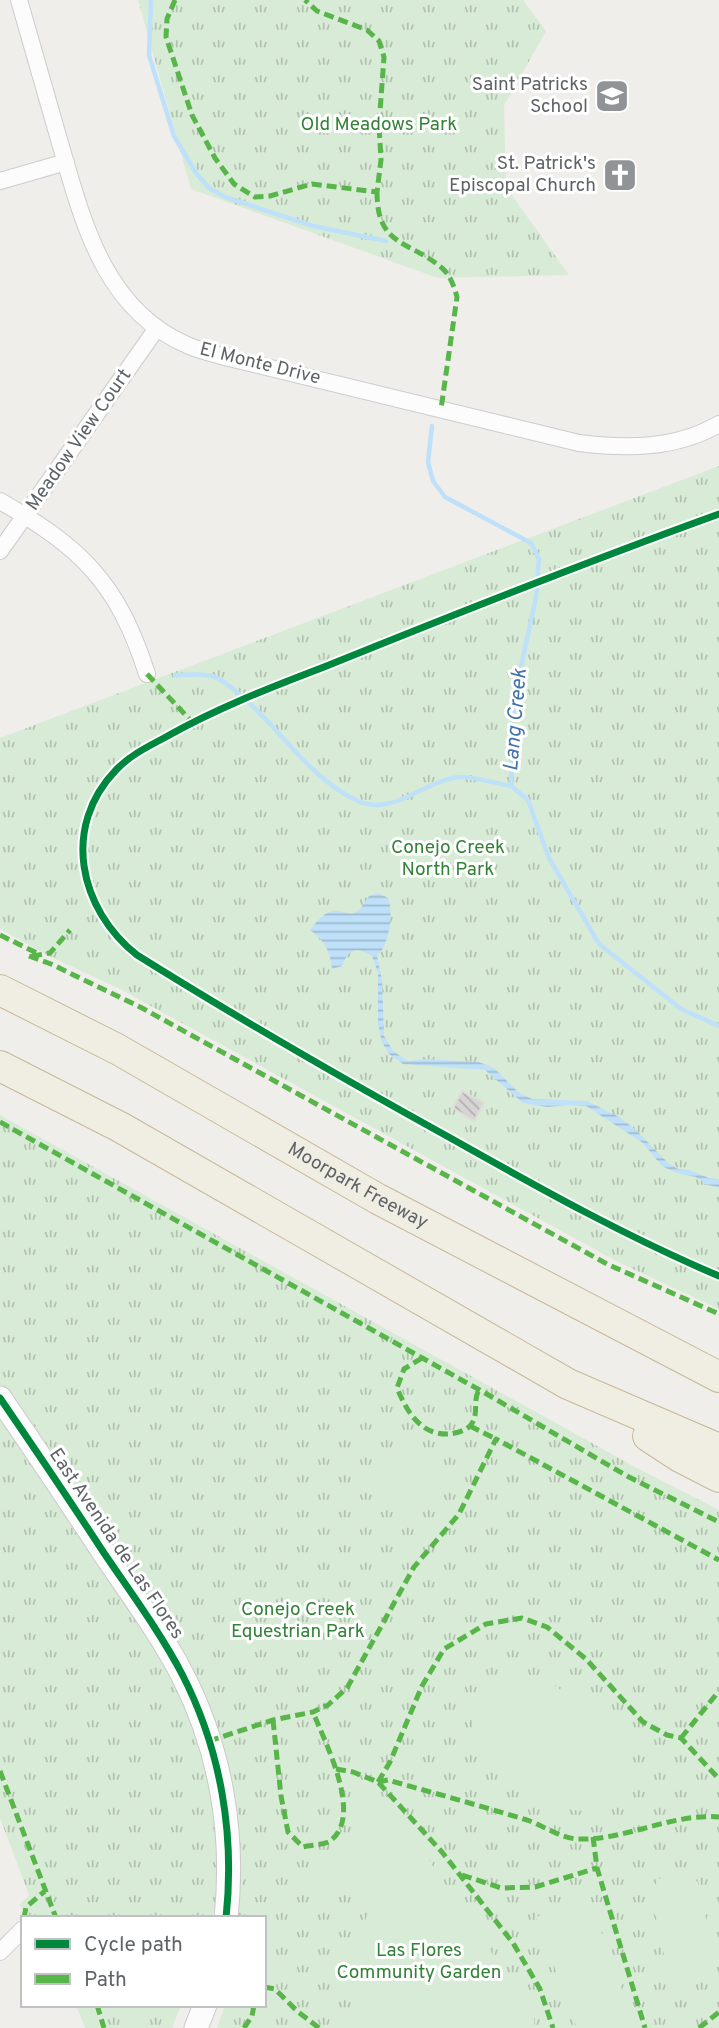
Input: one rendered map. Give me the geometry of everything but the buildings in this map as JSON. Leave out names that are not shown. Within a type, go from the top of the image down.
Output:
[{"type":"highway","name":"Moorpark Freeway","points":[[0,990],[117,1049],[378,1199],[719,1377]]},
{"type":"highway","points":[[0,1066],[120,1128],[568,1384],[680,1457],[719,1476]]},
{"type":"highway","points":[[606,1320],[719,1355]]},
{"type":"highway","points":[[568,1384],[719,1449]]},
{"type":"street","name":"El Monte Drive","points":[[19,0],[84,225],[102,265],[124,296],[157,328],[187,345],[229,358],[579,443],[615,448],[640,447],[672,442],[707,431],[719,424]]},
{"type":"street","points":[[0,181],[66,162]]},
{"type":"street","name":"Meadow View Court","points":[[0,551],[157,328]]},
{"type":"street","points":[[0,501],[65,542],[103,580],[125,617],[147,674]]},
{"type":"street","name":"East Avenida de Las Flores","points":[[0,1398],[163,1642],[197,1707],[219,1776],[226,1812],[230,1847],[226,1916]]},
{"type":"street","points":[[0,1952],[21,1932]]},
{"type":"street","points":[[196,2028],[204,2007]]},
{"type":"green space","name":"Old Meadows Park","points":[[138,0],[523,0],[546,31],[504,106],[506,187],[569,275],[438,278],[191,189]]},
{"type":"green space","name":"Conejo Creek North Park","points":[[719,466],[719,1309],[618,1262],[118,988],[53,958],[0,929],[0,738]]},
{"type":"green space","name":"Conejo Creek Equestrian Park","points":[[0,1115],[635,1467],[719,1510],[719,2028],[217,2028],[224,2007],[266,2007],[266,1916],[29,1916],[19,1905],[29,1895],[0,1818]]},
{"type":"green space","points":[[408,1444],[420,1446],[430,1453],[437,1463],[437,1487],[430,1497],[420,1504],[408,1506],[396,1504],[386,1497],[379,1487],[377,1475],[379,1463],[386,1453],[396,1446]]},
{"type":"green space","points":[[516,1673],[542,1677],[621,1732],[627,1750],[624,1782],[597,1804],[580,1811],[556,1807],[485,1756],[473,1734],[471,1709],[481,1691],[492,1681]]},
{"type":"green space","name":"Las Flores Community Garden","points":[[354,1791],[386,1797],[534,2015],[534,2028],[351,2028],[352,1953],[376,1893],[356,1884],[318,1886],[313,1876],[313,1862],[320,1856],[337,1850],[356,1829]]},
{"type":"green space","points":[[686,1874],[698,1882],[716,1964],[710,1978],[681,1985],[668,1973],[651,1895],[658,1879]]},
{"type":"green space","points":[[589,1898],[636,2028],[577,2028],[536,1917]]},
{"type":"green space","points":[[77,2007],[180,2007],[172,2028],[85,2028]]},
{"type":"water","points":[[378,893],[388,898],[390,904],[385,945],[377,956],[382,980],[384,1036],[393,1051],[408,1061],[427,1059],[479,1062],[494,1068],[518,1092],[532,1099],[587,1101],[619,1117],[635,1129],[668,1163],[678,1169],[719,1179],[719,1187],[707,1185],[696,1177],[680,1174],[661,1165],[643,1143],[586,1106],[547,1107],[523,1103],[485,1070],[403,1064],[389,1054],[382,1042],[378,1024],[378,973],[372,956],[353,951],[342,966],[332,969],[326,947],[310,930],[327,913],[354,913],[369,896]]},
{"type":"waterway","name":"Lang Creek","points":[[151,0],[149,55],[174,136],[196,173],[209,188],[225,197],[313,226],[386,241]]},
{"type":"waterway","name":"Lang Creek","points":[[432,426],[428,462],[433,481],[445,497],[531,543],[539,559],[536,597],[513,704],[511,786],[528,800],[549,858],[599,944],[681,1009],[719,1026]]},
{"type":"waterway","points":[[175,675],[208,675],[223,681],[254,707],[324,780],[358,801],[383,805],[441,781],[460,777],[511,786]]},
{"type":"marked path","points":[[175,0],[167,19],[166,37],[192,115],[215,158],[234,184],[255,197],[270,196],[312,184],[377,192],[381,160],[379,125],[384,57],[379,41],[367,30],[317,11],[305,0]]},
{"type":"marked path","points":[[377,192],[378,210],[389,233],[442,268],[456,293],[441,409]]},
{"type":"marked path","points":[[147,674],[193,723]]},
{"type":"marked path","points":[[32,956],[50,953],[70,930]]},
{"type":"marked path","points":[[0,935],[41,955]]},
{"type":"marked path","points":[[29,956],[142,1008],[607,1264],[719,1314]]},
{"type":"marked path","points":[[0,1122],[485,1393],[627,1476],[719,1522]]},
{"type":"marked path","points":[[422,1358],[404,1369],[397,1388],[405,1406],[423,1427],[440,1434],[450,1434],[470,1426],[475,1417],[479,1390]]},
{"type":"marked path","points":[[470,1426],[496,1439]]},
{"type":"marked path","points":[[209,1741],[273,1720],[313,1712],[328,1705],[347,1688],[414,1567],[459,1514],[496,1439],[719,1560]]},
{"type":"marked path","points":[[378,1782],[390,1762],[422,1686],[444,1649],[486,1624],[522,1618],[547,1627],[586,1659],[643,1722],[667,1735],[681,1738],[719,1779]]},
{"type":"marked path","points":[[681,1738],[719,1691]]},
{"type":"marked path","points":[[273,1720],[281,1796],[288,1832],[303,1847],[321,1844],[330,1841],[340,1830],[343,1797],[333,1760],[313,1712]]},
{"type":"marked path","points":[[336,1769],[353,1772],[378,1782],[442,1852],[513,1943],[540,1989],[553,2028]]},
{"type":"marked path","points":[[0,1771],[55,1916]]},
{"type":"marked path","points":[[378,1782],[388,1780],[458,1800],[527,1820],[577,1839],[613,1836],[683,1819],[719,1817]]},
{"type":"marked path","points":[[593,1837],[597,1868],[645,2028]]},
{"type":"marked path","points":[[462,1875],[501,1888],[535,1887],[597,1868]]},
{"type":"marked path","points":[[24,1916],[26,1907],[45,1891]]},
{"type":"marked path","points":[[266,1987],[275,1989],[319,2028]]},
{"type":"marked path","points":[[98,2007],[104,2028]]},
{"type":"marked path","points":[[244,2028],[252,2016],[254,2007]]},
{"type":"marked path","points":[[699,2028],[719,2012]]},
{"type":"cycle path","points":[[719,514],[283,683],[183,727],[139,752],[116,770],[99,792],[88,816],[83,841],[84,867],[90,891],[117,936],[137,955],[294,1050],[519,1176],[618,1229],[719,1276]]},
{"type":"cycle path","points":[[0,1398],[155,1628],[182,1674],[195,1703],[207,1732],[222,1793],[228,1855],[226,1916]]},
{"type":"place","name":"Saint Patricks School","points":[[612,96]]},
{"type":"place","name":"St. Patrick's Episcopal Church","points":[[620,175]]}]
